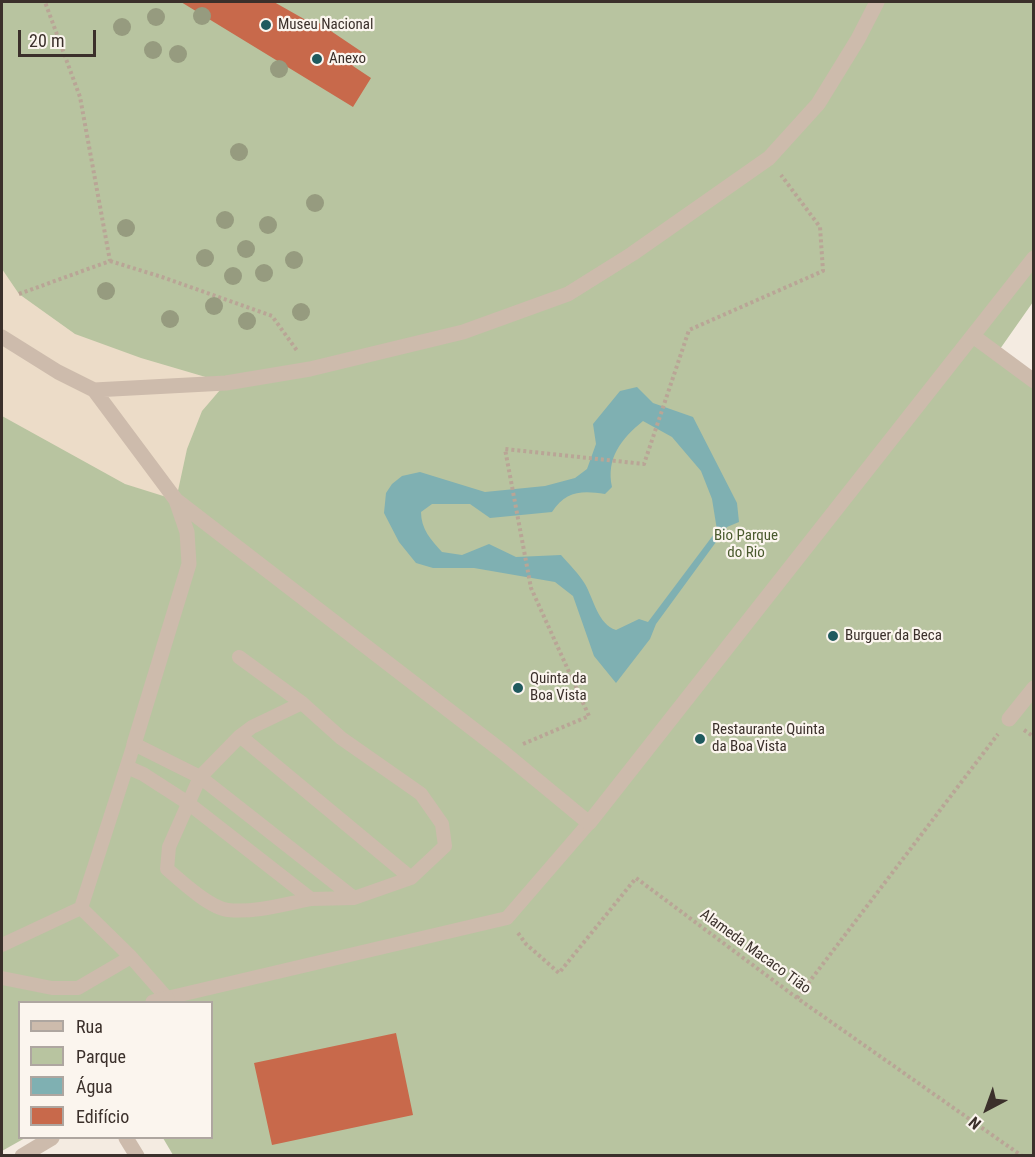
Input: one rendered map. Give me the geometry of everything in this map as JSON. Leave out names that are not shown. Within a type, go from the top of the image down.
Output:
[{"type":"street","points":[[94,390],[226,383],[310,369],[464,333],[567,294],[632,254],[769,158],[818,104],[858,39],[877,2]]},
{"type":"street","points":[[2,337],[58,372],[94,390],[176,500],[503,753],[589,823],[1034,258]]},
{"type":"street","points":[[973,336],[1034,381]]},
{"type":"street","points":[[134,744],[189,564],[187,532],[176,500]]},
{"type":"street","points":[[1010,719],[1034,688]]},
{"type":"street","points":[[22,1155],[49,1139]]},
{"type":"street","points":[[127,1139],[137,1155]]},
{"type":"lane","points":[[239,657],[302,704],[341,738],[421,794],[442,824],[446,846],[411,878],[354,898],[311,899],[248,910],[226,910],[196,894],[167,870],[170,848],[200,777],[240,736],[252,727],[302,704]]},
{"type":"lane","points":[[240,736],[411,878]]},
{"type":"lane","points":[[2,945],[81,908],[134,744],[200,777],[354,898]]},
{"type":"lane","points":[[127,767],[143,774],[188,802],[311,899]]},
{"type":"lane","points":[[81,908],[131,957],[160,1000],[507,918],[589,823]]},
{"type":"lane","points":[[2,978],[52,988],[78,988],[131,957]]},
{"type":"path","points":[[45,2],[80,97],[110,261]]},
{"type":"path","points":[[503,753],[589,716],[531,588],[506,449],[644,464],[688,330],[823,272],[820,227],[769,158]]},
{"type":"path","points":[[19,294],[110,261],[272,316],[310,369]]},
{"type":"path","points":[[797,998],[1010,719]]},
{"type":"path","name":"Alameda Macaco Tião","points":[[507,918],[526,944],[559,973],[636,878],[797,998],[1023,1155]]},
{"type":"green space","name":"Quinta da Boa Vista","points":[[2,2],[1033,2],[1033,302],[1000,349],[1034,373],[1033,1155],[173,1155],[164,1139],[213,1139],[213,1001],[18,1001],[18,1139],[23,1139],[2,1151]]},
{"type":"shaded area","points":[[2,269],[19,294],[75,334],[141,358],[226,383],[202,411],[187,449],[176,500],[125,484],[2,416]]},
{"type":"water","points":[[637,387],[653,403],[693,417],[737,503],[739,522],[727,527],[656,624],[650,639],[616,683],[594,656],[573,596],[555,582],[474,568],[433,568],[416,563],[399,542],[384,513],[386,493],[392,484],[402,476],[420,472],[485,492],[545,486],[575,478],[587,469],[596,444],[593,424],[620,391]],"holes":[[[643,421],[672,437],[701,471],[712,499],[717,530],[648,622],[639,619],[616,630],[610,627],[597,611],[583,580],[561,555],[516,557],[489,544],[462,555],[442,552],[431,539],[423,524],[421,512],[432,504],[470,504],[490,518],[552,512],[568,496],[582,492],[605,494],[612,487],[611,467],[617,450],[628,435]]]},
{"type":"building","name":"Anexo","points":[[181,2],[274,2],[304,19],[319,23],[362,52],[353,66],[371,78],[353,107]]},
{"type":"building","points":[[396,1033],[413,1115],[272,1145],[254,1063]]},
{"type":"place","name":"Museu Nacional","points":[[266,25]]},
{"type":"place","name":"Anexo","points":[[317,59]]},
{"type":"place","name":"Burguer da Beca","points":[[833,636]]},
{"type":"place","name":"Quinta da Boa Vista","points":[[518,688]]},
{"type":"place","name":"Restaurante Quinta da Boa Vista","points":[[700,739]]},
{"type":"park label","name":"Bio Parque do Rio","points":[[746,544]]}]
